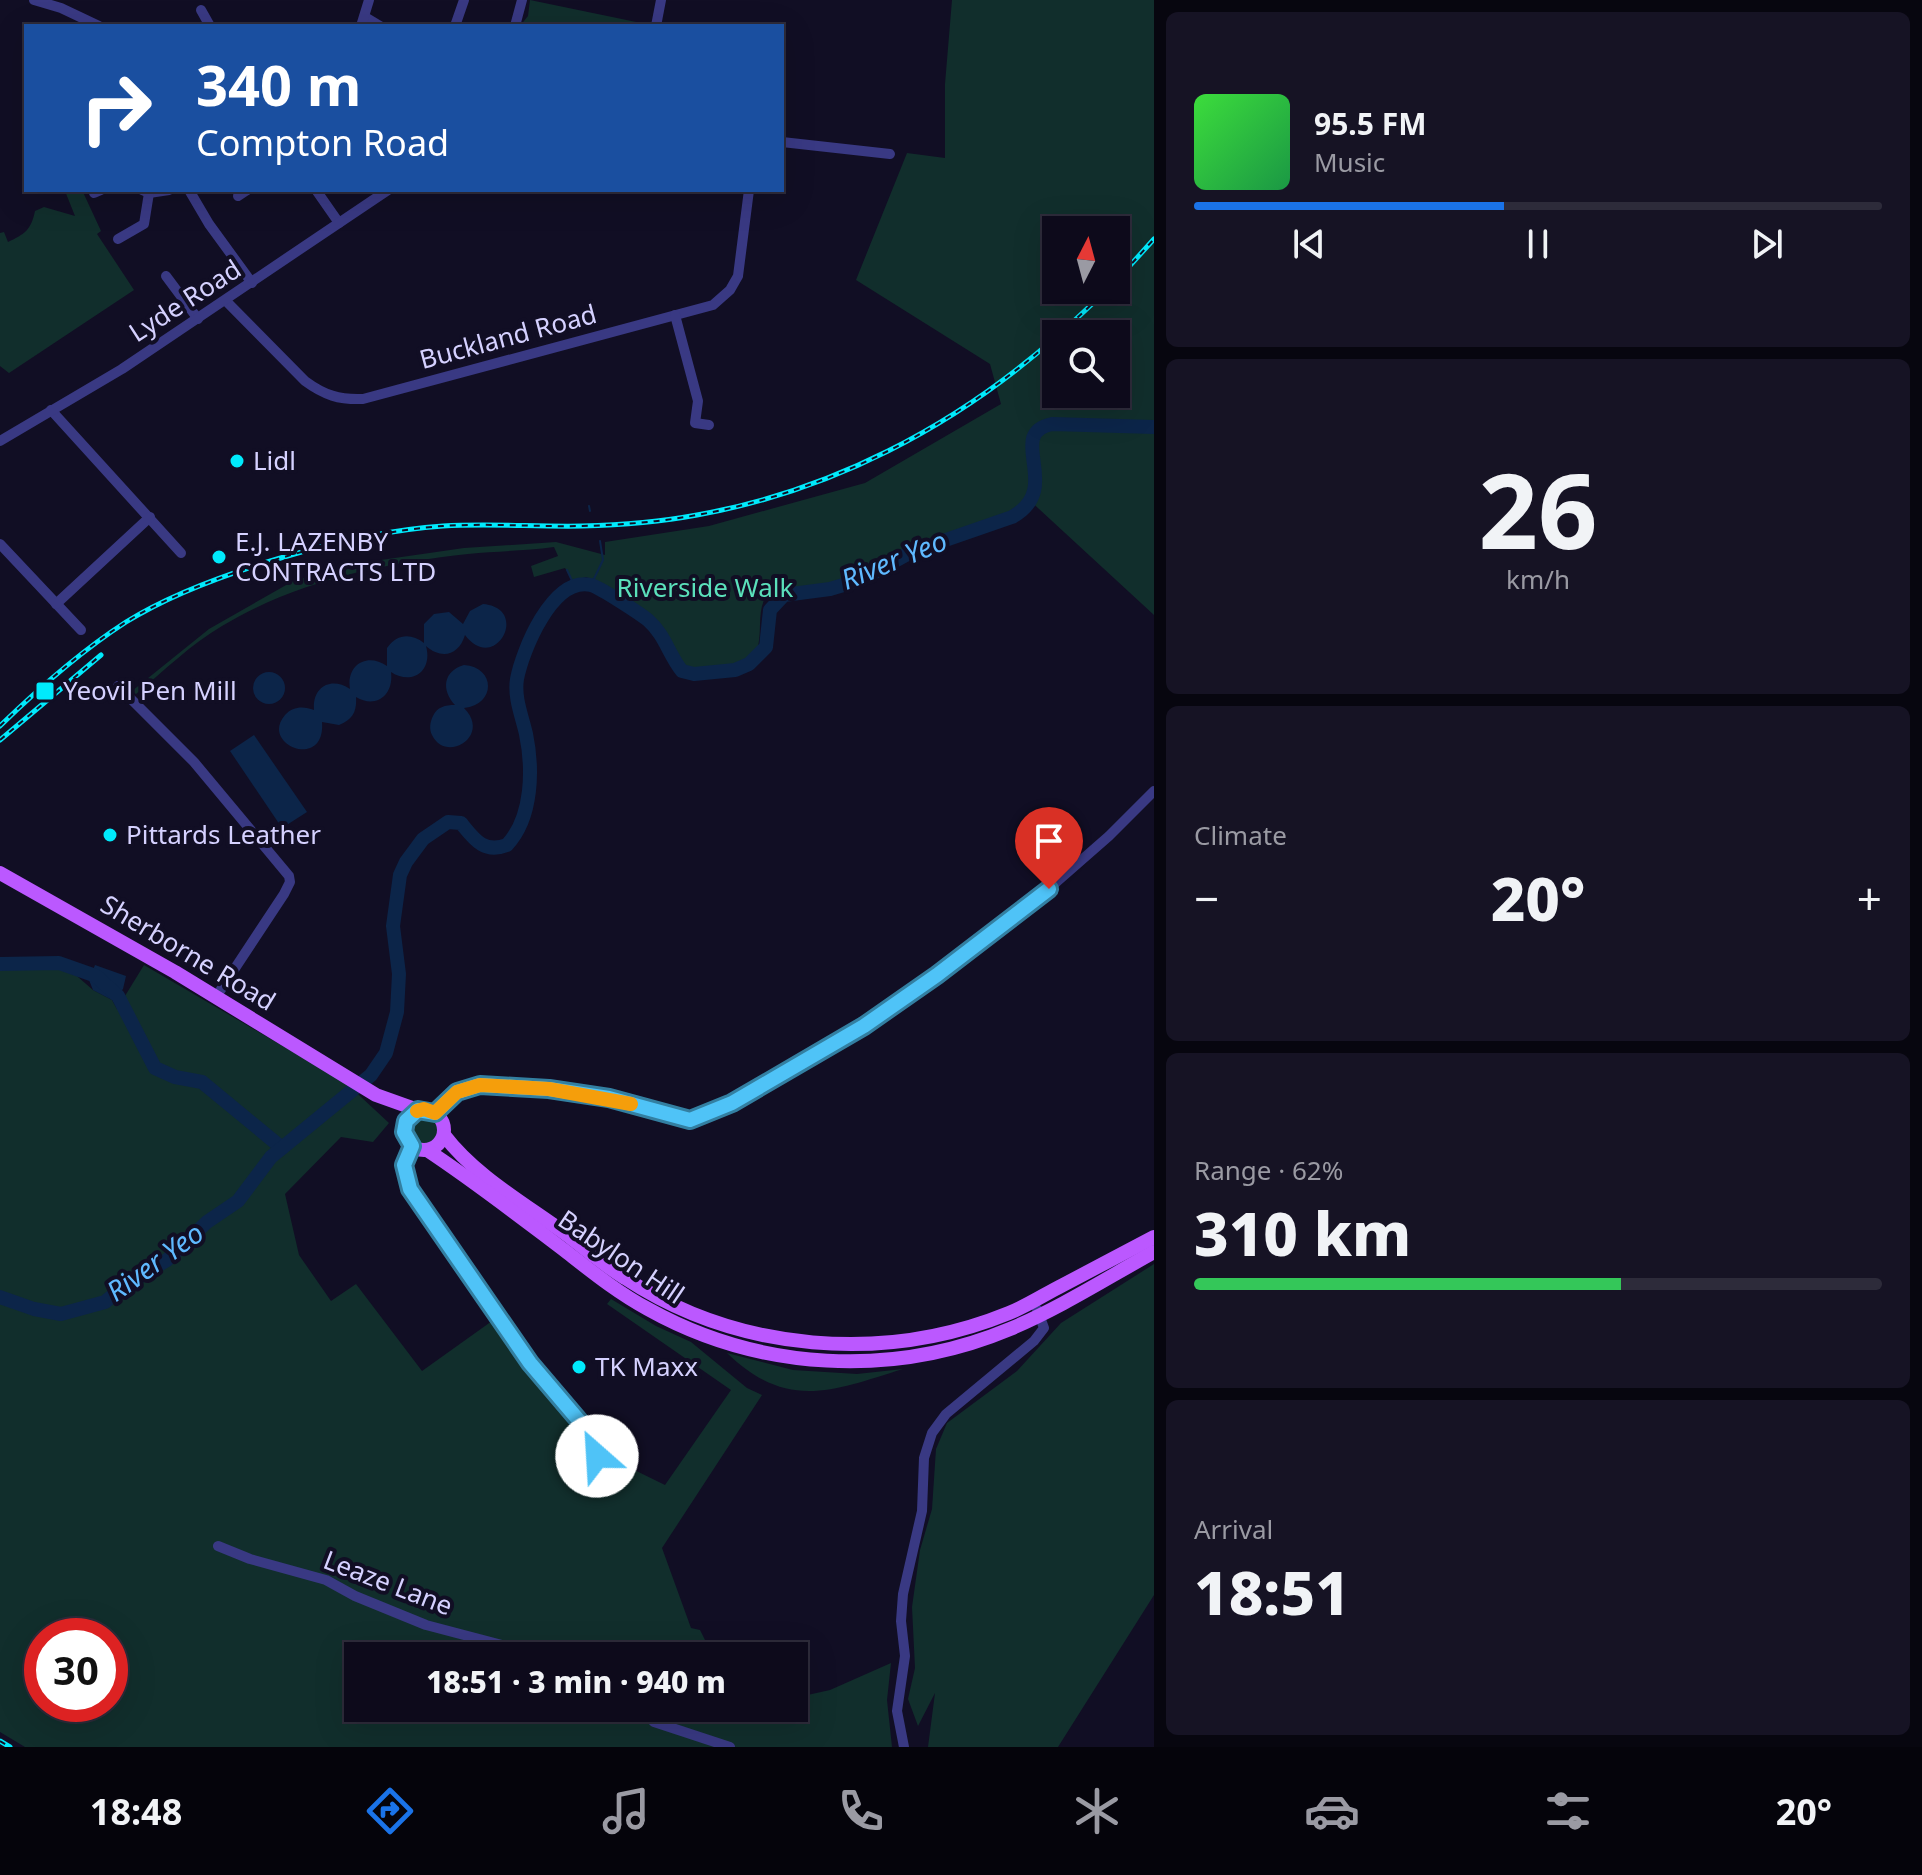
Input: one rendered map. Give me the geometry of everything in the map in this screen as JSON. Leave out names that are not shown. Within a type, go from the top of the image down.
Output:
[{"type":"main road","name":"Sherborne Road","points":[[0,873],[216,997],[376,1095]]},
{"type":"main road","points":[[376,1095],[435,1113],[443,1122],[444,1135],[438,1145],[420,1148],[405,1137],[404,1126],[409,1116],[418,1110]]},
{"type":"main road","points":[[376,1095],[404,1126]]},
{"type":"main road","name":"Babylon Hill","points":[[444,1135],[456,1151],[479,1171],[646,1309],[718,1341],[796,1358],[853,1362],[927,1354],[975,1342],[1041,1315],[1154,1252]]},
{"type":"main road","name":"Babylon Hill","points":[[420,1148],[580,1254],[700,1316],[744,1331],[813,1343],[870,1344],[959,1330],[1010,1313],[1154,1237]]},
{"type":"street","points":[[34,0],[61,8],[95,24]]},
{"type":"street","points":[[363,22],[369,0]]},
{"type":"street","points":[[456,24],[464,0]]},
{"type":"street","points":[[516,24],[522,0]]},
{"type":"street","points":[[656,24],[661,0]]},
{"type":"street","points":[[201,10],[209,24]]},
{"type":"street","points":[[784,142],[890,154]]},
{"type":"street","points":[[121,222],[122,236],[144,224],[147,218],[146,192]]},
{"type":"street","points":[[190,192],[209,224],[252,283]]},
{"type":"street","points":[[317,192],[339,223]]},
{"type":"street","name":"Lyde Road","points":[[0,441],[122,369],[385,192]]},
{"type":"street","name":"Buckland Road","points":[[226,301],[319,392],[346,400],[363,399],[713,305],[738,276],[749,192]]},
{"type":"street","points":[[173,279],[198,319]]},
{"type":"street","points":[[675,315],[698,401],[695,423],[709,425]]},
{"type":"street","points":[[51,410],[181,553]]},
{"type":"street","points":[[56,604],[150,517]]},
{"type":"street","points":[[0,544],[81,630]]},
{"type":"street","points":[[118,686],[194,762],[289,876],[290,882],[284,894],[216,997]]},
{"type":"street","points":[[435,1113],[457,1092],[480,1085],[549,1089],[609,1098],[690,1120],[732,1103],[864,1026],[937,975],[1029,906],[1109,836],[1154,791]]},
{"type":"street","points":[[420,1148],[404,1165],[410,1189],[530,1363],[581,1423],[587,1444]]},
{"type":"street","points":[[904,1747],[897,1711],[905,1656],[901,1621],[903,1594],[922,1511],[924,1458],[932,1433],[946,1414],[1034,1341],[1044,1328],[1033,1301]]},
{"type":"street","name":"Leaze Lane","points":[[218,1546],[250,1559],[326,1580],[355,1596],[426,1625],[491,1642]]},
{"type":"street","points":[[654,1722],[730,1747]]},
{"type":"green space","points":[[530,0],[641,23],[522,24],[528,16]]},
{"type":"green space","name":"Riverside Walk","points":[[952,0],[1154,0],[1154,615],[1026,497],[1018,506],[993,519],[924,540],[840,582],[785,589],[767,595],[762,607],[757,650],[750,657],[722,670],[701,671],[681,666],[667,637],[651,617],[601,583],[586,577],[573,581],[565,568],[534,577],[531,566],[558,556],[554,547],[404,563],[310,586],[251,610],[222,626],[189,649],[136,694],[132,691],[209,629],[295,580],[374,561],[464,548],[556,542],[605,555],[605,542],[709,526],[865,483],[1001,404],[990,364],[856,280],[907,153],[945,158],[945,84]]},
{"type":"green space","points":[[65,192],[83,192],[101,231],[97,234],[134,290],[9,373],[0,366],[0,233],[4,232],[8,242],[19,236],[29,227],[35,211],[44,207],[75,216]]},
{"type":"green space","points":[[0,957],[55,957],[93,990],[112,1000],[117,1009],[144,965],[346,1083],[389,1123],[373,1142],[341,1137],[285,1194],[299,1255],[331,1301],[356,1284],[422,1371],[492,1321],[581,1433],[570,1460],[564,1462],[559,1470],[598,1470],[618,1462],[665,1485],[731,1390],[607,1304],[611,1299],[656,1326],[691,1342],[747,1388],[762,1395],[662,1548],[691,1628],[700,1630],[706,1642],[344,1642],[344,1722],[808,1722],[808,1695],[830,1690],[891,1663],[887,1700],[892,1747],[25,1747],[0,1732]]},
{"type":"green space","points":[[424,1117],[435,1121],[439,1132],[435,1143],[424,1147],[413,1143],[409,1132],[413,1121]]},
{"type":"green space","points":[[1154,1264],[1154,1595],[1058,1747],[928,1747],[935,1693],[918,1726],[908,1699],[915,1668],[912,1607],[920,1550],[932,1509],[936,1449],[947,1423],[1017,1371],[1061,1323]]},
{"type":"green space","points":[[727,1353],[793,1370],[857,1374],[903,1369],[854,1384],[811,1391],[770,1383]]},
{"type":"water","points":[[483,604],[497,608],[505,616],[506,626],[497,644],[487,648],[476,645],[465,635],[459,647],[449,653],[438,653],[426,646],[426,663],[419,674],[406,677],[391,672],[390,687],[382,698],[370,701],[356,697],[351,718],[339,725],[322,722],[320,737],[314,746],[295,748],[280,736],[279,726],[285,715],[299,708],[314,710],[316,695],[324,686],[336,684],[350,689],[351,673],[365,661],[372,660],[387,666],[387,648],[395,640],[409,636],[424,643],[424,624],[434,614],[449,612],[463,624],[470,611]]},
{"type":"water","points":[[464,665],[482,672],[488,686],[482,700],[464,708],[471,718],[473,728],[470,736],[456,747],[447,747],[432,735],[431,723],[439,709],[455,705],[446,682],[452,672]]},
{"type":"water","points":[[269,672],[280,677],[285,688],[280,699],[269,704],[258,699],[253,688],[258,677]]},
{"type":"water","points":[[254,735],[307,812],[282,828],[230,751]]},
{"type":"water","points":[[95,965],[126,976],[123,989],[112,1000],[93,990],[89,980]]},
{"type":"waterway","name":"River Yeo","points":[[0,1297],[34,1309],[61,1314],[105,1302],[127,1284],[167,1260],[207,1222],[238,1201],[271,1157],[371,1075],[386,1053],[397,1012],[399,974],[393,926],[400,875],[423,839],[448,822],[461,823],[475,839],[492,848],[507,845],[516,834],[526,807],[530,777],[526,734],[517,700],[517,679],[525,652],[541,618],[564,592],[577,585],[591,585],[637,612],[659,632],[682,671],[694,674],[735,670],[749,664],[766,647],[770,610],[784,595],[830,589],[860,580],[911,552],[1012,517],[1027,505],[1034,492],[1032,450],[1033,439],[1039,430],[1052,424],[1154,427]]},
{"type":"waterway","points":[[589,506],[590,511]]},
{"type":"waterway","points":[[591,585],[603,560],[600,541]]},
{"type":"waterway","points":[[567,570],[575,587]]},
{"type":"waterway","name":"River Yeo","points":[[0,964],[59,963],[96,976],[118,996],[155,1068],[175,1077],[202,1082],[282,1148]]},
{"type":"railway","points":[[1130,266],[1154,239]]},
{"type":"railway","points":[[1075,320],[1092,304]]},
{"type":"railway","points":[[0,726],[60,671],[126,622],[158,604],[236,572],[323,546],[407,530],[460,525],[626,524],[747,504],[843,472],[888,451],[976,399],[1042,349]]},
{"type":"railway","points":[[0,740],[101,655]]},
{"type":"railway","points":[[0,1741],[10,1747]]},
{"type":"slow traffic","points":[[417,1111],[424,1109],[435,1113],[443,1102],[457,1092],[480,1085],[549,1089],[631,1104]]},
{"type":"place","name":"Lidl","points":[[237,461]]},
{"type":"place","name":"E.J. LAZENBY CONTRACTS LTD","points":[[219,557]]},
{"type":"place","name":"Yeovil Pen Mill","points":[[45,691]]},
{"type":"place","name":"Pittards Leather","points":[[110,835]]},
{"type":"place","name":"TK Maxx","points":[[579,1367]]},
{"type":"route","points":[[597,1456],[597,1448],[587,1444],[581,1423],[530,1363],[410,1189],[404,1165],[412,1146],[404,1132],[409,1116],[424,1109],[435,1113],[443,1102],[457,1092],[480,1085],[549,1089],[609,1098],[690,1120],[732,1103],[864,1026],[937,975],[1049,889]]}]
